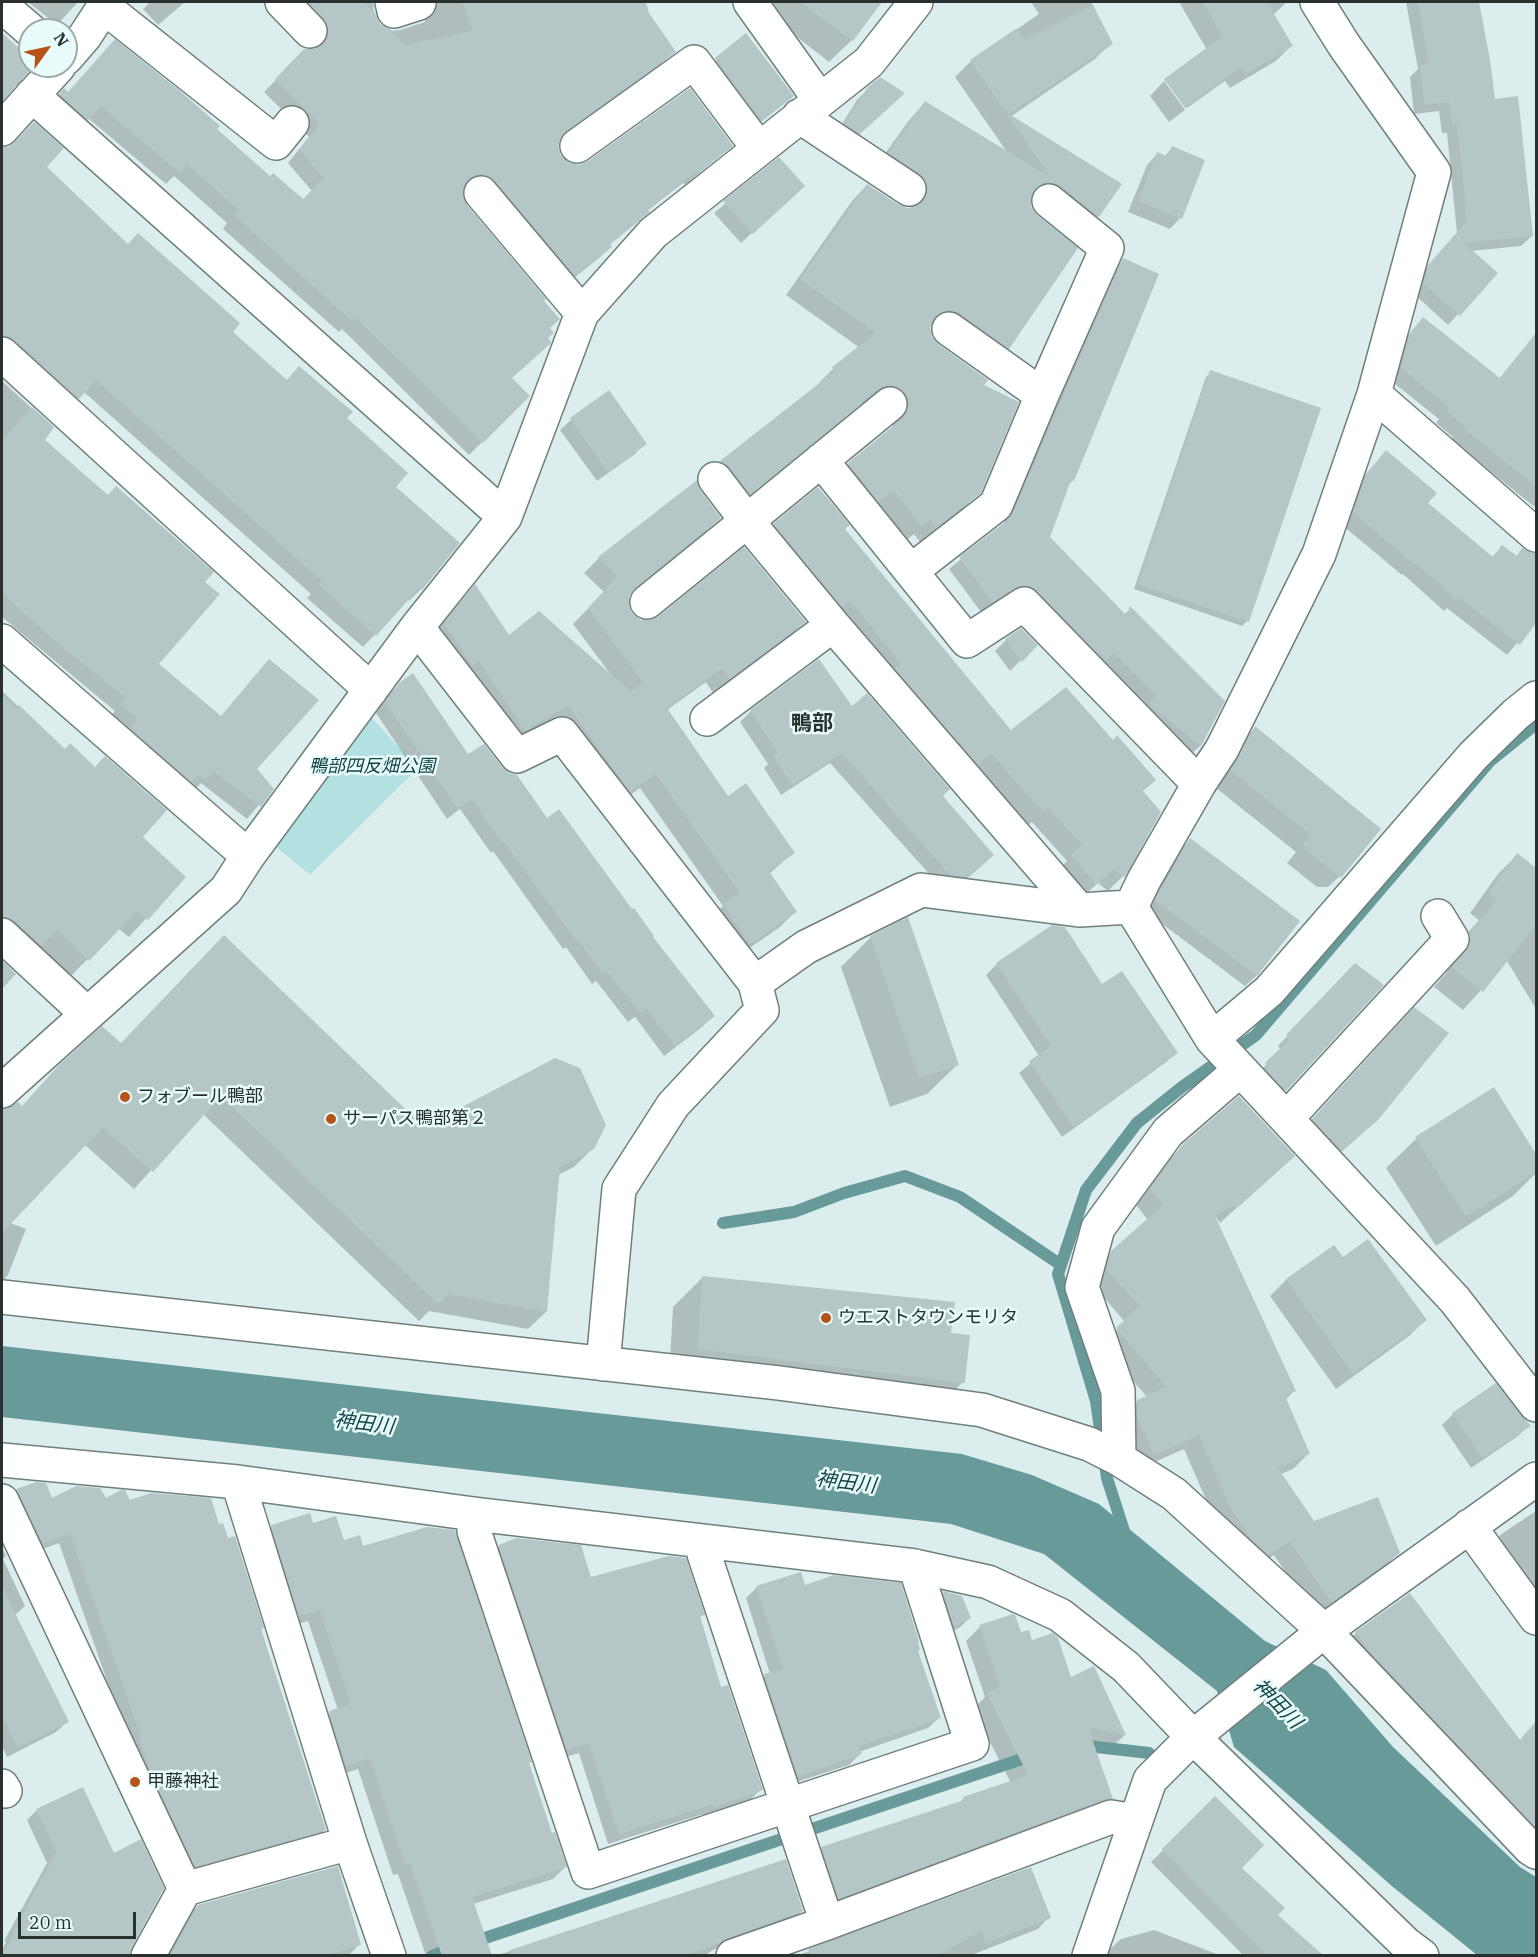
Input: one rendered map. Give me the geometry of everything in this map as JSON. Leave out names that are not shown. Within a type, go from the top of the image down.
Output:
[{"type":"street","points":[[282,2],[310,31]]},
{"type":"street","points":[[750,2],[809,108],[909,189]]},
{"type":"street","points":[[2,1091],[226,890],[248,856],[417,627],[505,517],[582,313],[653,233],[869,62],[916,2]]},
{"type":"street","points":[[1131,907],[1199,784],[1222,749],[1319,554],[1374,394],[1434,172],[1344,45],[1317,2]]},
{"type":"street","points":[[78,44],[106,4],[276,143],[292,123]]},
{"type":"street","points":[[2,6],[18,20]]},
{"type":"street","points":[[577,146],[694,62],[759,149]]},
{"type":"street","points":[[2,129],[47,78]]},
{"type":"street","points":[[32,95],[505,517]]},
{"type":"street","points":[[481,193],[582,313]]},
{"type":"street","points":[[911,571],[996,505],[1041,394],[1107,248],[1049,201]]},
{"type":"street","points":[[949,329],[1041,394]]},
{"type":"street","points":[[2,354],[371,690]]},
{"type":"street","points":[[1374,394],[1536,535]]},
{"type":"street","points":[[646,602],[890,404]]},
{"type":"street","points":[[821,460],[967,641],[1024,604],[1199,784]]},
{"type":"street","points":[[715,480],[833,625],[1079,910]]},
{"type":"street","points":[[707,719],[833,625]]},
{"type":"street","points":[[417,627],[517,756],[562,734],[755,983],[762,1010],[673,1105],[619,1189],[603,1364]]},
{"type":"street","points":[[2,641],[248,856]]},
{"type":"street","points":[[1212,1039],[1269,991],[1473,756],[1536,698]]},
{"type":"street","points":[[755,983],[806,947],[921,890],[1079,910],[1131,907]]},
{"type":"street","points":[[1131,907],[1212,1039],[1455,1300],[1536,1405]]},
{"type":"street","points":[[1287,1118],[1452,939],[1438,916]]},
{"type":"street","points":[[2,935],[87,1014]]},
{"type":"street","points":[[1106,1453],[1118,1391],[1082,1287],[1096,1233],[1168,1132],[1240,1070]]},
{"type":"street","points":[[2,1297],[778,1383],[982,1410],[1106,1453],[1174,1494],[1312,1640],[1536,1852]]},
{"type":"street","points":[[2,1460],[238,1482],[474,1514],[915,1566],[988,1582],[1060,1615],[1126,1667],[1200,1732],[1406,1944],[1422,1956]]},
{"type":"street","points":[[1089,1956],[1150,1780],[1200,1732],[1312,1640],[1536,1479]]},
{"type":"street","points":[[238,1482],[350,1843],[389,1955]]},
{"type":"street","points":[[2,1501],[185,1889]]},
{"type":"street","points":[[474,1514],[474,1531],[588,1872],[792,1820],[972,1744],[915,1566]]},
{"type":"street","points":[[1469,1526],[1536,1618]]},
{"type":"street","points":[[706,1542],[704,1554],[827,1923]]},
{"type":"street","points":[[733,1956],[1112,1817],[1135,1821]]},
{"type":"street","points":[[148,1956],[185,1889],[350,1843]]},
{"type":"green space","name":"鴨部四反畑公園","points":[[370,716],[418,768],[310,875],[274,845]]},
{"type":"water","name":"神田川","points":[[2,1346],[962,1454],[1032,1475],[1099,1504],[1265,1641],[1326,1670],[1393,1747],[1520,1867],[1536,1877],[1536,1955],[1477,1955],[1393,1887],[1234,1747],[1217,1691],[1044,1554],[951,1524],[2,1417]]},
{"type":"building","points":[[308,2],[364,2],[375,13],[380,24],[390,29],[405,45],[473,31],[462,2],[646,2],[649,13],[676,52],[566,131],[558,147],[561,156],[570,163],[579,165],[588,161],[690,88],[733,146],[698,173],[696,171],[648,210],[650,212],[610,244],[612,247],[575,276],[495,181],[488,176],[478,175],[469,179],[464,186],[463,196],[467,205],[560,319],[550,328],[554,333],[548,338],[550,344],[512,378],[530,396],[483,443],[355,317],[352,321],[234,215],[239,210],[187,164],[180,173],[101,106],[88,120],[59,94],[64,88],[68,92],[115,39],[220,126],[217,129],[270,176],[273,173],[303,199],[324,178],[300,150],[320,124],[275,79],[304,49],[315,49],[328,37],[328,27],[324,18]]},
{"type":"building","points":[[800,2],[882,2],[853,41]]},
{"type":"building","points":[[1203,2],[1267,2],[1293,46],[1245,74],[1241,67],[1185,108],[1164,79],[1223,36]]},
{"type":"building","points":[[1418,2],[1479,2],[1495,99],[1518,96],[1533,236],[1464,243],[1498,273],[1460,316],[1423,283],[1429,264],[1467,221],[1457,123],[1452,124],[1449,102],[1424,105],[1420,65],[1429,64]]},
{"type":"building","points":[[1093,5],[1113,44],[1009,114],[1122,184],[1099,217],[1061,186],[1043,183],[1034,190],[1031,207],[1037,215],[1078,248],[1009,349],[951,310],[941,312],[934,318],[930,327],[932,336],[938,344],[988,380],[984,385],[1019,402],[981,493],[936,528],[930,520],[921,527],[894,490],[879,502],[848,463],[902,419],[907,411],[909,402],[905,393],[897,387],[888,385],[878,389],[750,494],[730,468],[720,461],[835,371],[832,367],[876,333],[800,279],[867,184],[907,208],[917,206],[924,200],[928,190],[925,180],[919,173],[888,153],[925,101],[1051,178],[970,60],[1017,28],[1025,40]]},
{"type":"building","points":[[2,33],[18,47],[18,78],[23,78],[2,102]]},
{"type":"building","points":[[746,33],[794,96],[762,121],[715,58]]},
{"type":"building","points":[[880,77],[905,93],[860,134],[844,124],[868,87]]},
{"type":"building","points":[[34,122],[64,148],[47,167],[128,244],[138,233],[240,323],[233,332],[287,380],[299,366],[353,412],[347,418],[408,473],[396,487],[460,543],[422,590],[420,587],[376,636],[319,585],[322,581],[96,380],[79,399],[15,340],[2,336],[2,147],[8,147],[15,142]]},
{"type":"building","points":[[1172,146],[1205,160],[1182,219],[1138,201],[1157,152],[1168,157]]},
{"type":"building","points":[[779,157],[805,186],[753,234],[723,201]]},
{"type":"building","points":[[1123,258],[1159,274],[1074,481],[1071,480],[1050,537],[1127,616],[1130,606],[1225,701],[1201,746],[1148,704],[1156,696],[1114,653],[1106,661],[1037,591],[1030,586],[1021,585],[993,602],[959,557],[1008,520],[1013,512]]},
{"type":"building","points":[[1423,317],[1500,378],[1536,334],[1536,486],[1462,427],[1464,425],[1447,411],[1449,407],[1401,368],[1410,333]]},
{"type":"building","points":[[1210,370],[1321,408],[1249,622],[1138,584]]},
{"type":"building","points":[[609,390],[647,444],[608,472],[570,418]]},
{"type":"building","points":[[32,407],[54,427],[45,440],[108,495],[116,486],[214,572],[205,582],[220,594],[159,664],[221,716],[269,659],[319,700],[257,769],[274,789],[261,807],[213,771],[206,780],[198,775],[192,782],[130,728],[138,719],[121,704],[126,698],[61,646],[2,593],[2,441]]},
{"type":"building","points":[[1386,450],[1437,493],[1428,503],[1493,557],[1502,545],[1517,556],[1522,548],[1536,553],[1536,623],[1520,645],[1459,597],[1457,600],[1353,512],[1367,473]]},
{"type":"building","points":[[697,480],[700,490],[721,518],[635,588],[629,596],[632,613],[641,620],[658,617],[744,547],[806,622],[729,679],[722,668],[667,708],[728,796],[746,783],[795,853],[769,871],[797,912],[750,944],[723,904],[740,893],[656,774],[630,792],[568,705],[525,731],[479,661],[472,665],[444,623],[475,584],[509,635],[539,611],[631,692],[643,682],[588,608],[618,576],[598,557]]},
{"type":"building","points":[[818,487],[850,525],[845,529],[1011,730],[1066,687],[1113,740],[1117,735],[1156,780],[1143,791],[1161,812],[1125,877],[1114,869],[1096,885],[1071,855],[1082,845],[1048,808],[1043,812],[991,753],[978,765],[895,669],[901,663],[850,601],[842,607],[773,524]]},
{"type":"building","points":[[1021,628],[1038,645],[1022,662],[1005,639]]},
{"type":"building","points":[[819,659],[852,706],[867,693],[950,789],[943,796],[994,855],[969,877],[950,875],[842,753],[792,785],[773,756],[778,753],[750,710]]},
{"type":"building","points":[[413,673],[468,754],[484,744],[503,768],[517,775],[547,818],[559,809],[632,909],[634,908],[653,937],[715,1016],[675,1046],[646,1008],[640,1013],[607,971],[603,974],[504,842],[502,843],[472,799],[458,809],[385,702],[400,682]]},
{"type":"building","points":[[2,695],[16,709],[19,705],[65,749],[70,743],[95,767],[105,756],[167,810],[143,837],[186,877],[148,920],[137,911],[89,961],[57,930],[42,946],[15,921],[2,917]]},
{"type":"building","points":[[1255,726],[1381,829],[1341,878],[1302,846],[1311,835],[1230,770]]},
{"type":"building","points":[[1190,838],[1300,921],[1257,976],[1155,900]]},
{"type":"building","points":[[1517,853],[1536,868],[1536,925],[1483,992],[1452,967],[1466,951],[1470,942],[1469,933],[1497,900],[1488,894]]},
{"type":"building","points":[[908,917],[959,1065],[919,1078],[870,936]]},
{"type":"building","points":[[1052,925],[1065,927],[1102,984],[1122,971],[1178,1053],[1074,1128],[1029,1061],[1051,1046],[996,963]]},
{"type":"building","points":[[224,935],[424,1127],[555,1058],[580,1068],[606,1125],[594,1149],[560,1167],[547,1312],[448,1294],[438,1304],[221,1096],[153,1172],[103,1127],[2,1233],[2,1109],[18,1102],[22,1106],[58,1066],[102,1026],[121,1043]]},
{"type":"building","points":[[2,960],[16,974],[2,989]]},
{"type":"building","points":[[1355,963],[1384,985],[1286,1091],[1266,1069],[1269,1067],[1265,1063],[1290,1039],[1286,1035]]},
{"type":"building","points":[[1414,1007],[1449,1033],[1378,1120],[1342,1151],[1312,1119]]},
{"type":"building","points":[[1494,1087],[1536,1154],[1536,1172],[1466,1217],[1415,1137]]},
{"type":"building","points":[[1239,1096],[1295,1156],[1236,1209],[1233,1205],[1215,1216],[1296,1391],[1285,1396],[1310,1454],[1278,1468],[1314,1521],[1378,1497],[1400,1553],[1333,1602],[1290,1541],[1269,1555],[1252,1540],[1230,1507],[1199,1435],[1154,1455],[1137,1416],[1137,1400],[1166,1387],[1116,1328],[1140,1306],[1106,1269],[1111,1251],[1163,1205],[1150,1189],[1182,1145]]},
{"type":"building","points":[[1368,1239],[1427,1320],[1353,1374],[1286,1279],[1334,1245],[1343,1257]]},
{"type":"building","name":"ウエストタウンモリタ","points":[[702,1276],[955,1302],[951,1333],[970,1335],[965,1383],[698,1349]]},
{"type":"building","points":[[1496,1383],[1531,1426],[1482,1458],[1452,1413]]},
{"type":"building","points":[[36,1482],[46,1483],[52,1498],[76,1486],[100,1488],[106,1498],[125,1490],[130,1500],[151,1493],[211,1498],[219,1524],[223,1523],[228,1538],[235,1536],[264,1628],[261,1629],[326,1830],[195,1867],[150,1771],[139,1737],[141,1736],[70,1533],[43,1543],[16,1489]]},
{"type":"building","points":[[310,1513],[313,1523],[336,1516],[344,1540],[360,1535],[363,1546],[427,1527],[455,1530],[532,1762],[529,1763],[552,1833],[555,1832],[567,1867],[472,1897],[492,1956],[442,1956],[410,1863],[405,1864],[370,1758],[346,1766],[329,1711],[351,1704],[320,1610],[299,1616],[271,1525]]},
{"type":"building","points":[[516,1538],[581,1545],[591,1577],[669,1556],[686,1558],[705,1615],[700,1616],[721,1687],[728,1685],[763,1790],[714,1807],[713,1804],[619,1834],[589,1743],[567,1750],[499,1545]]},
{"type":"building","points":[[801,1572],[805,1585],[834,1575],[901,1583],[919,1641],[920,1650],[918,1651],[941,1718],[859,1746],[862,1754],[798,1776],[764,1674],[783,1669],[756,1586]]},
{"type":"building","points":[[2,1587],[69,1722],[18,1747],[2,1716]]},
{"type":"building","points":[[943,1591],[962,1596],[971,1618],[954,1626]]},
{"type":"building","points":[[1410,1593],[1520,1740],[1536,1721],[1536,1828],[1371,1653],[1355,1632]]},
{"type":"building","points":[[1013,1614],[1021,1632],[1029,1630],[1032,1640],[1053,1633],[1058,1638],[1071,1677],[1094,1666],[1126,1735],[1088,1727],[1113,1799],[1104,1799],[839,1899],[821,1847],[964,1800],[963,1797],[1028,1775],[987,1693],[1000,1687],[979,1625]]},
{"type":"building","points":[[83,1787],[114,1853],[141,1839],[164,1888],[129,1956],[2,1956],[15,1932],[13,1931],[57,1852],[36,1809]]},
{"type":"building","points":[[1215,1796],[1264,1845],[1242,1868],[1285,1908],[1278,1915],[1324,1956],[1267,1956],[1162,1849]]},
{"type":"building","points":[[786,1859],[803,1911],[683,1956],[510,1956],[510,1950]]},
{"type":"building","points":[[338,1866],[361,1945],[325,1956],[170,1956],[198,1905]]},
{"type":"building","points":[[1031,1867],[1051,1918],[986,1943],[981,1931],[937,1956],[811,1956],[808,1949]]},
{"type":"waterway","points":[[1126,1537],[1107,1478],[1096,1401],[1058,1274],[1086,1190],[1137,1123],[1182,1087],[1256,1035],[1490,761],[1536,724]]},
{"type":"waterway","points":[[723,1223],[794,1212],[844,1193],[905,1176],[960,1197],[1061,1265]]},
{"type":"waterway","points":[[1079,1745],[1149,1753]]},
{"type":"waterway","points":[[473,1942],[1034,1755]]},
{"type":"waterway","points":[[432,1956],[456,1947]]},
{"type":"place","name":"フォブール鴨部","points":[[125,1097]]},
{"type":"place","name":"サーパス鴨部第２","points":[[331,1119]]},
{"type":"place","name":"ウエストタウンモリタ","points":[[826,1318]]},
{"type":"place","name":"甲藤神社","points":[[135,1782]]},
{"type":"district","name":"鴨部","points":[[812,724]]}]
